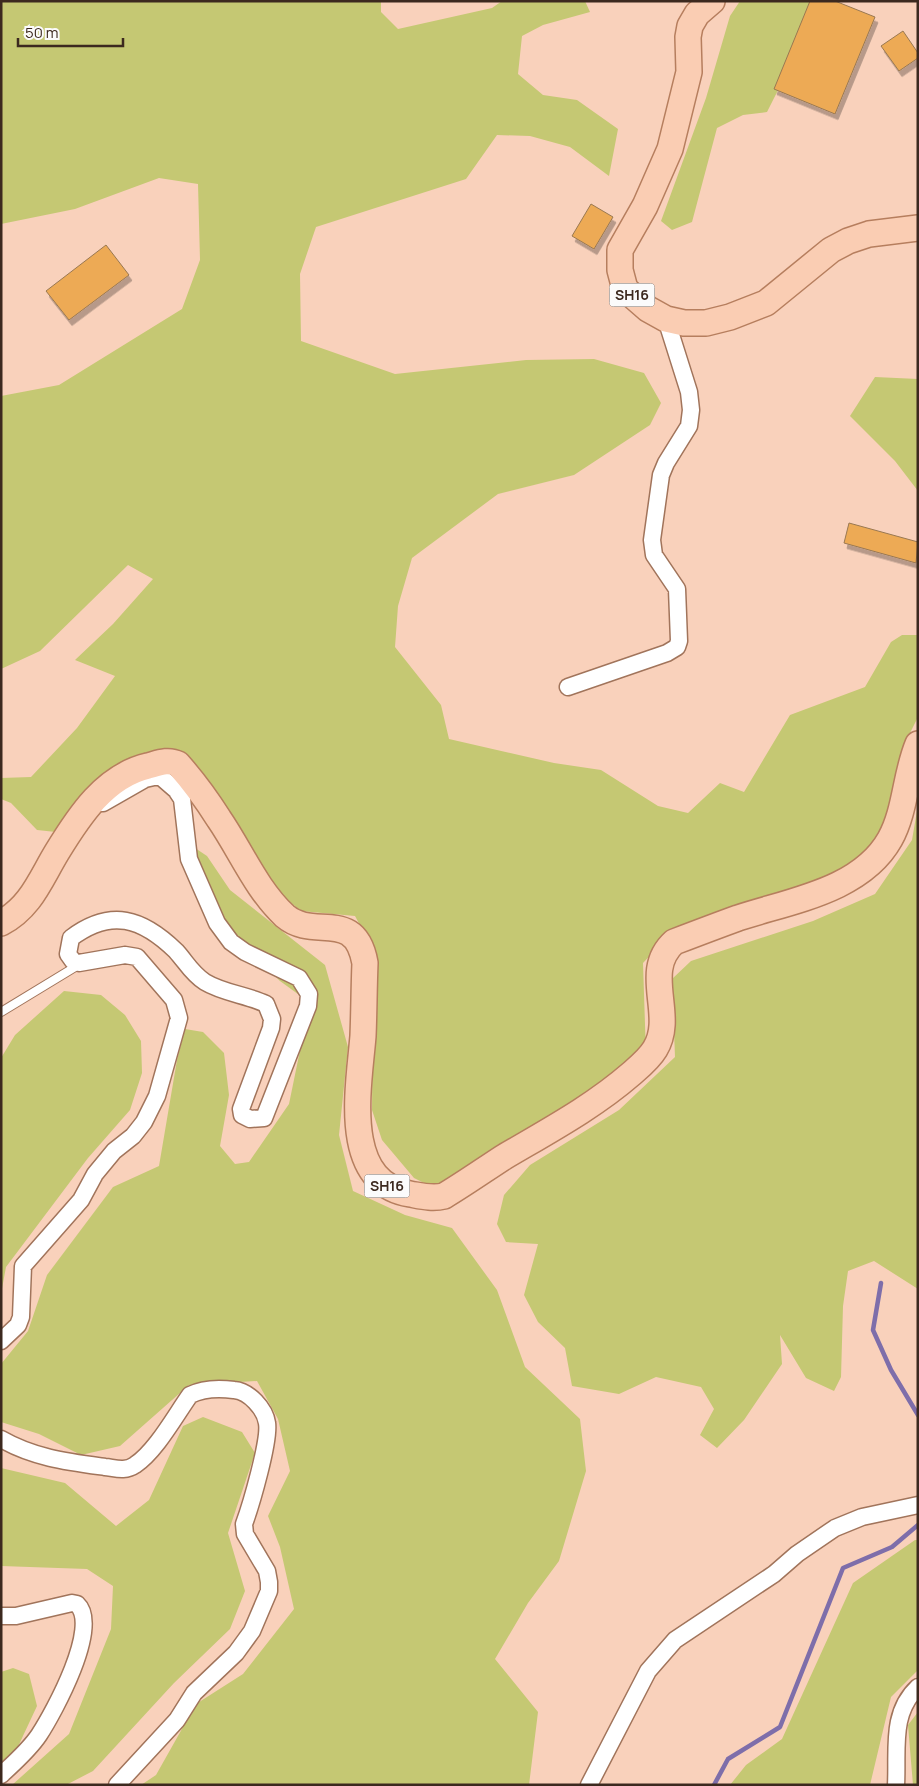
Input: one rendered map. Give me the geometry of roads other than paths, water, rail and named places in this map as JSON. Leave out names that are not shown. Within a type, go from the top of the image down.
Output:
[{"type":"main road","name":"SH16","points":[[712,1],[697,14],[690,26],[688,37],[689,72],[670,149],[645,206],[620,250],[620,270],[625,289],[648,309],[666,320],[684,323],[706,322],[730,317],[766,303],[831,250],[848,240],[869,234],[918,228]]},
{"type":"main road","name":"SH16","points":[[1,922],[16,915],[43,880],[56,853],[78,822],[109,784],[136,769],[172,762],[187,774],[220,819],[253,878],[286,916],[306,926],[338,927],[347,930],[363,953],[363,1033],[356,1101],[362,1146],[372,1174],[379,1180],[401,1192],[435,1198],[450,1192],[586,1109],[642,1064],[655,1049],[660,1035],[662,1009],[659,962],[665,950],[674,942],[835,886],[866,867],[882,852],[891,838],[905,797],[918,744]]},
{"type":"street","points":[[568,687],[667,653],[677,647],[679,641],[677,588],[654,554],[652,540],[661,475],[666,463],[689,426],[691,410],[688,392],[666,320]]},
{"type":"street","points":[[1,1341],[18,1325],[21,1316],[23,1266],[81,1200],[95,1174],[114,1152],[133,1136],[144,1122],[157,1096],[179,1018],[174,1000],[137,957],[125,955],[84,962],[73,961],[68,954],[71,938],[104,920],[118,918],[158,935],[177,953],[194,974],[206,982],[266,1004],[272,1019],[271,1028],[241,1113],[250,1119],[264,1118],[308,1006],[309,994],[299,978],[245,952],[231,942],[225,934],[218,923],[189,859],[182,800],[176,790],[161,777],[145,779],[107,800],[78,822]]},
{"type":"street","points":[[1,1439],[37,1455],[70,1463],[118,1470],[134,1465],[146,1455],[190,1396],[197,1392],[218,1388],[240,1390],[256,1401],[265,1416],[268,1433],[244,1524],[245,1534],[249,1543],[267,1571],[269,1591],[252,1631],[236,1653],[194,1693],[177,1720],[116,1785]]},
{"type":"street","points":[[590,1785],[648,1671],[675,1640],[774,1574],[835,1528],[862,1517],[913,1505]]},
{"type":"street","points":[[1,1616],[16,1616],[72,1603],[82,1608],[85,1617],[78,1657],[39,1735],[1,1775]]},
{"type":"street","points":[[896,1785],[897,1722],[902,1706],[918,1686]]},
{"type":"lane","points":[[1,1012],[84,962]]},
{"type":"waterway","points":[[881,1283],[873,1330],[891,1370],[918,1415]]},
{"type":"waterway","points":[[714,1785],[728,1759],[780,1727],[843,1568],[892,1547],[918,1525]]}]
